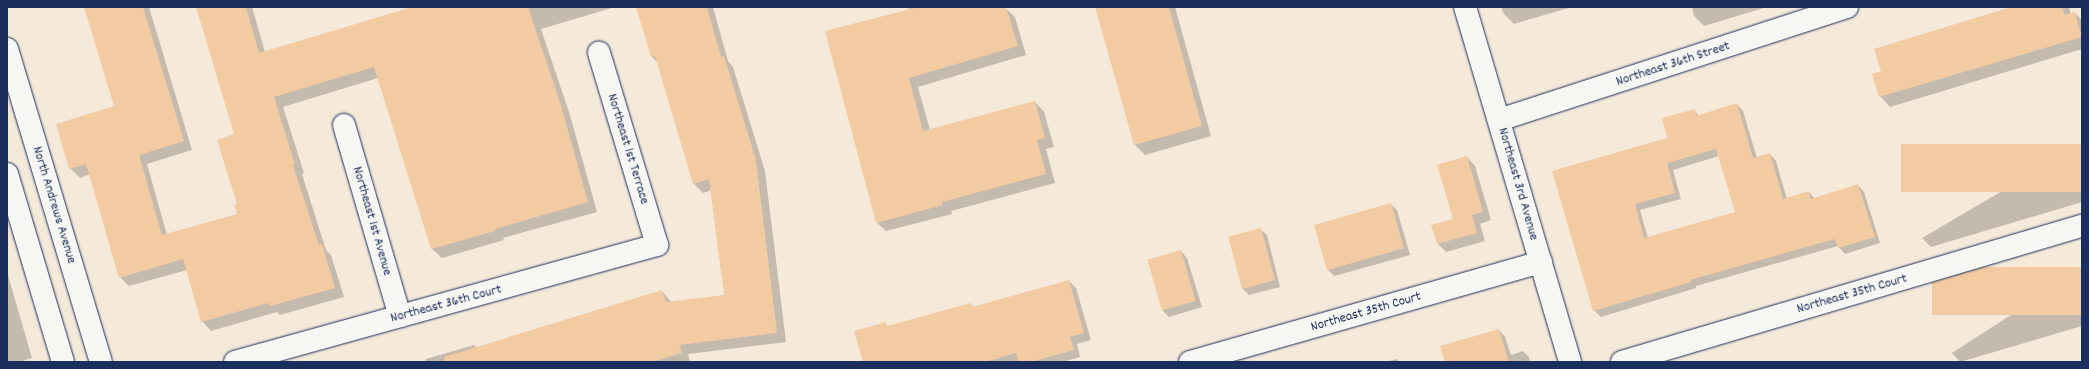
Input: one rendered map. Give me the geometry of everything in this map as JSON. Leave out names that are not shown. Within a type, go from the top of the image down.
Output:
[{"type":"street","name":"Northeast 3rd Avenue","points":[[1466,7],[1570,362]]},
{"type":"street","name":"Northeast 36th Street","points":[[1499,120],[1847,7]]},
{"type":"street","name":"North Andrews Avenue","points":[[7,49],[101,362]]},
{"type":"street","name":"Northeast 1st Terrace","points":[[599,53],[656,245]]},
{"type":"street","name":"Northeast 1st Avenue","points":[[344,125],[400,316]]},
{"type":"street","points":[[7,174],[63,362]]},
{"type":"street","name":"Northeast 35th Court","points":[[1622,362],[2082,226]]},
{"type":"street","name":"Northeast 36th Court","points":[[235,362],[656,245]]},
{"type":"street","name":"Northeast 35th Court","points":[[1190,362],[1541,262]]},
{"type":"building","points":[[84,7],[143,7],[184,141],[139,155],[162,235],[237,214],[234,205],[237,204],[217,140],[234,134],[196,7],[246,7],[259,53],[412,7],[528,7],[561,105],[588,202],[431,249],[374,67],[274,97],[295,164],[293,165],[319,245],[322,244],[335,288],[270,306],[268,303],[201,322],[183,259],[119,278],[86,164],[69,169],[56,124],[114,106]]},
{"type":"building","points":[[636,7],[707,7],[721,57],[724,56],[756,160],[777,333],[679,345],[682,353],[652,362],[445,362],[444,357],[662,290],[666,302],[724,295],[709,179],[693,184],[655,56],[651,57]]},
{"type":"building","points":[[918,7],[1006,7],[1018,46],[909,78],[923,131],[1035,101],[1045,138],[1037,140],[1046,174],[942,202],[943,205],[876,223],[825,31]]},
{"type":"building","points":[[1095,7],[1169,7],[1202,126],[1134,145]]},
{"type":"building","points":[[2011,7],[2062,7],[2065,15],[2075,12],[2082,37],[1879,97],[1872,74],[1881,71],[1874,49]]},
{"type":"building","points":[[1737,103],[1753,158],[1770,153],[1783,199],[1809,191],[1811,199],[1858,184],[1875,237],[1838,248],[1835,239],[1690,280],[1691,282],[1593,311],[1552,171],[1667,138],[1662,118],[1695,109],[1696,116]],"holes":[[[1716,149],[1735,212],[1644,238],[1635,204],[1675,193],[1667,163]]]},
{"type":"building","points":[[1901,144],[2082,144],[2082,192],[1901,192]]},
{"type":"building","points":[[1467,156],[1483,212],[1472,215],[1477,233],[1437,244],[1431,225],[1453,219],[1437,165]]},
{"type":"building","points":[[1391,203],[1404,248],[1327,270],[1314,225]]},
{"type":"building","points":[[1261,228],[1275,280],[1242,289],[1228,237]]},
{"type":"building","points":[[1181,250],[1196,301],[1162,311],[1147,260]]},
{"type":"building","points":[[1932,267],[2082,267],[2082,315],[1932,315]]},
{"type":"building","points":[[1069,280],[1084,333],[1070,337],[1074,350],[1030,362],[1018,362],[1016,353],[985,362],[863,362],[854,331],[886,322],[887,326],[971,303],[972,307]]},
{"type":"building","points":[[1499,329],[1509,362],[1445,362],[1440,346]]}]
